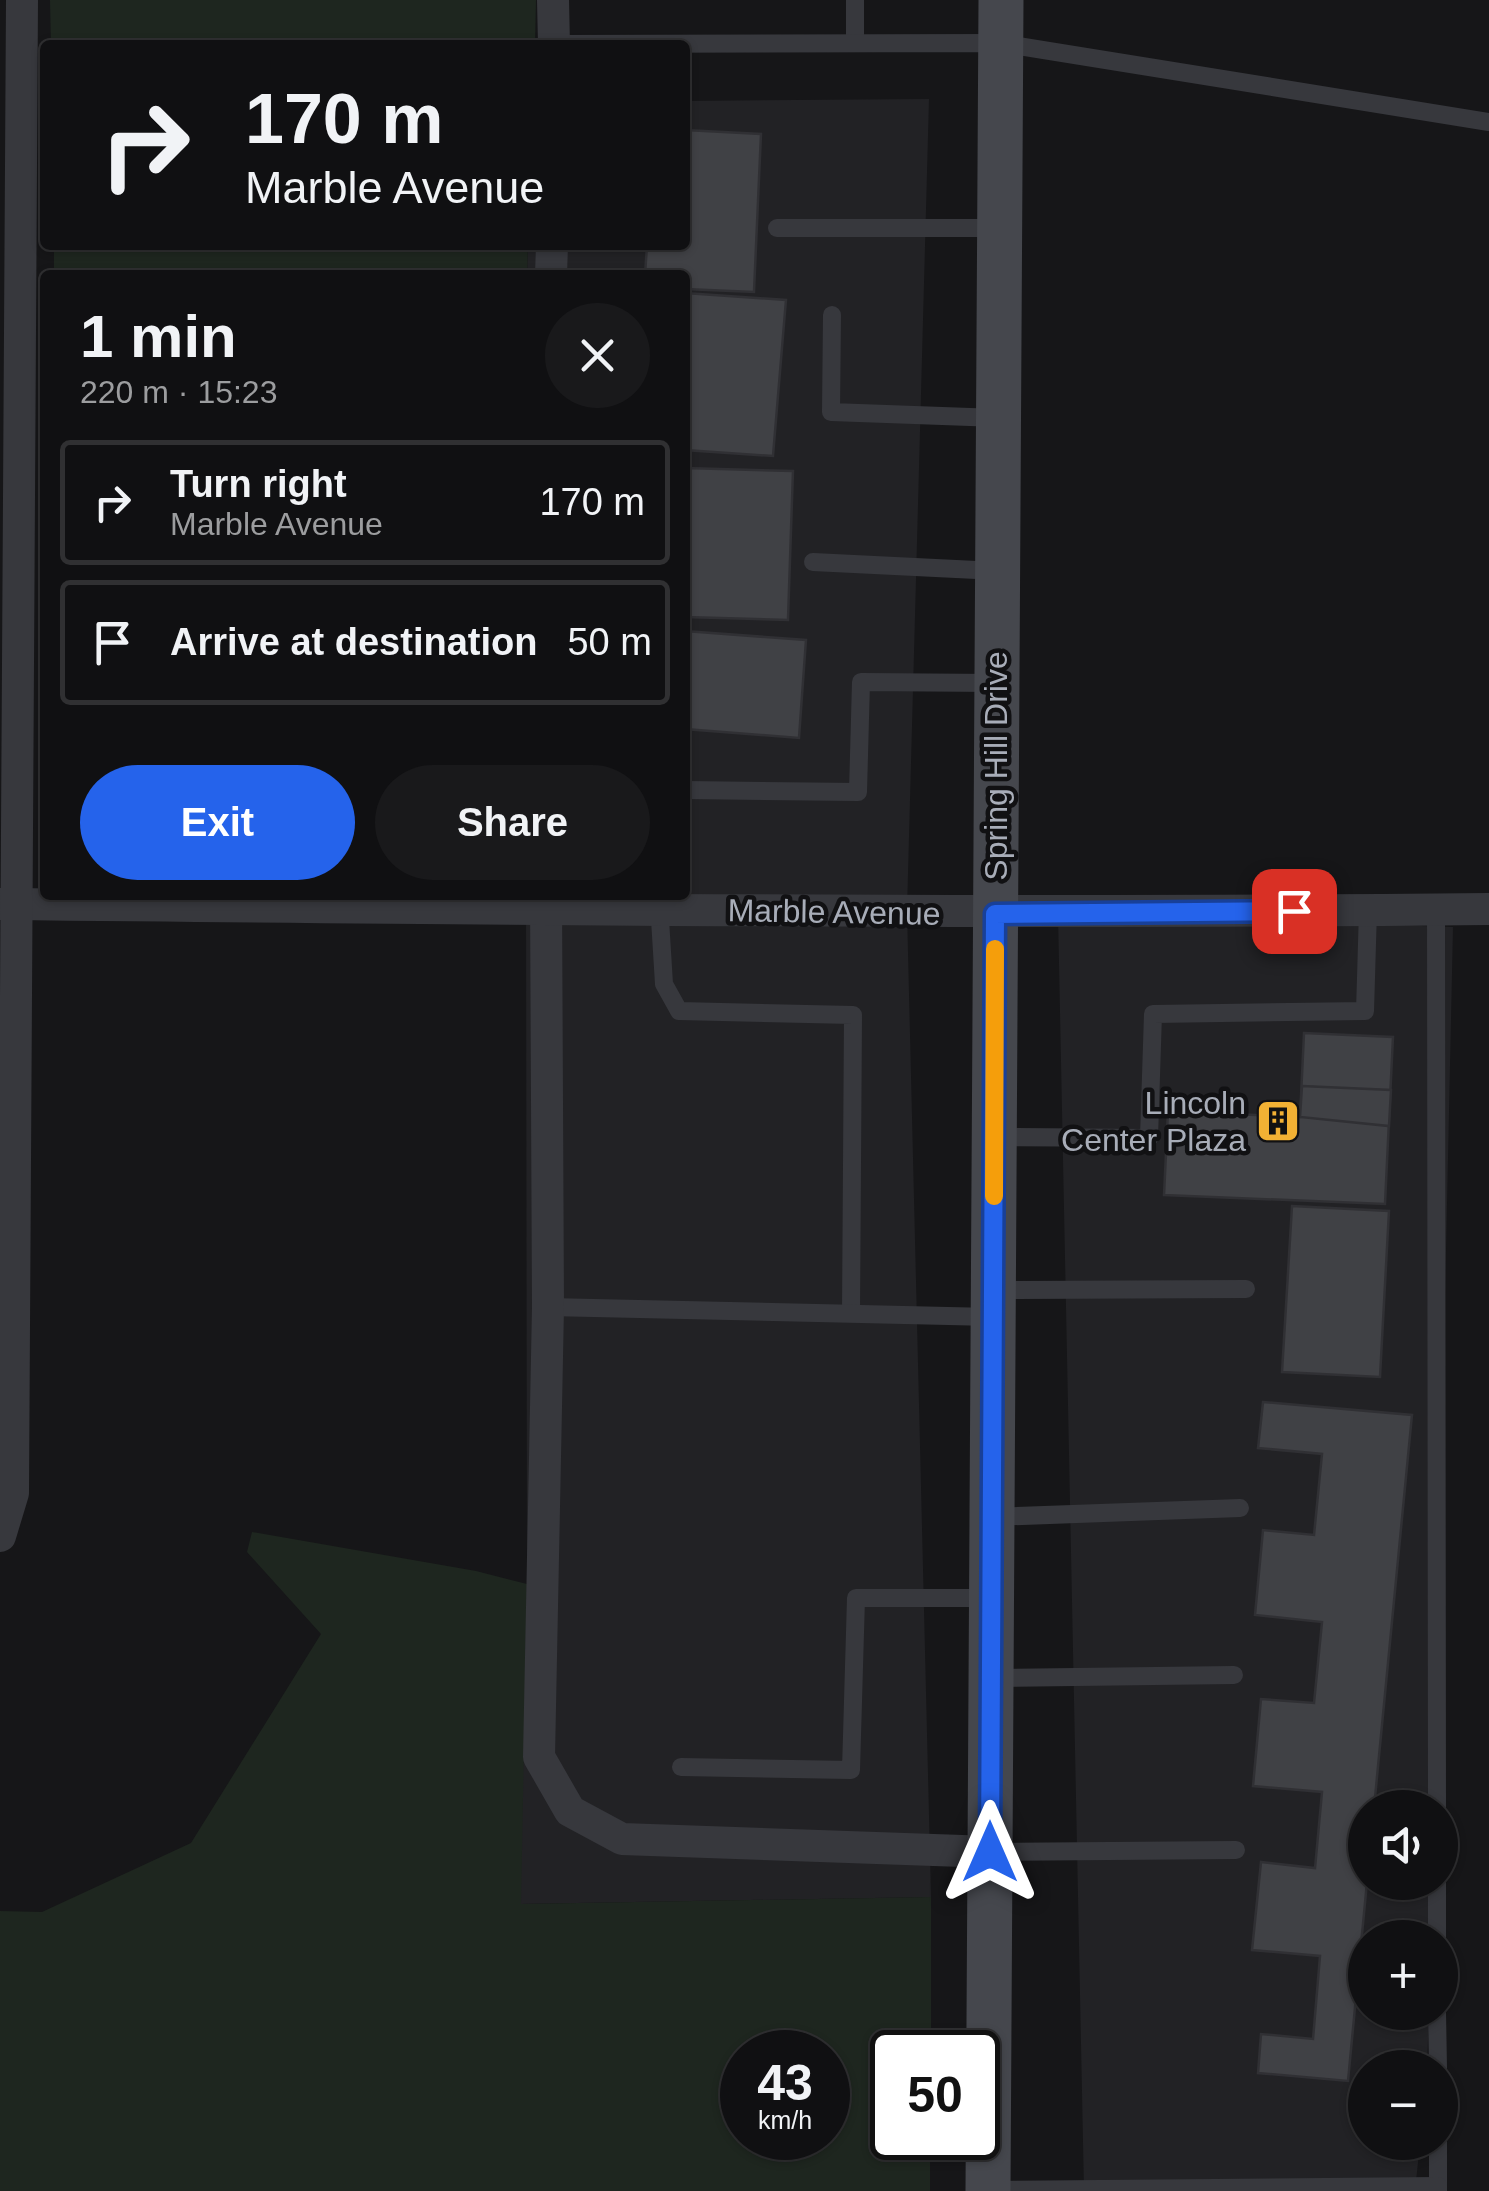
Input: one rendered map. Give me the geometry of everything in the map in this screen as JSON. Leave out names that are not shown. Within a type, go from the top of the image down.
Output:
[{"type":"main road","name":"Spring Hill Drive","points":[[988,2190],[1000,22]]},
{"type":"street","points":[[0,1536],[13,1493],[10,904],[22,0]]},
{"type":"street","points":[[554,0],[554,40]]},
{"type":"street","points":[[546,901],[548,1307],[540,1757],[570,1812],[622,1838],[990,1852]]},
{"type":"street","name":"Marble Avenue","points":[[10,904],[546,901],[995,914],[1489,908]]},
{"type":"lane","points":[[855,43],[856,0]]},
{"type":"lane","points":[[690,44],[855,43],[1000,22],[1489,122]]},
{"type":"lane","points":[[777,228],[1000,228]]},
{"type":"lane","points":[[832,315],[831,412],[998,418]]},
{"type":"lane","points":[[812,562],[997,571]]},
{"type":"lane","points":[[690,790],[858,792],[861,682],[996,684]]},
{"type":"lane","points":[[659,903],[664,984],[679,1011],[853,1015],[850,1313]]},
{"type":"lane","points":[[1436,909],[1437,1790]]},
{"type":"lane","points":[[994,1137],[1150,1138],[1154,1014],[1365,1011],[1368,910]]},
{"type":"lane","points":[[548,1307],[850,1313],[1246,1290]]},
{"type":"lane","points":[[992,1517],[1240,1508]]},
{"type":"lane","points":[[681,1767],[850,1770],[856,1598],[991,1598]]},
{"type":"lane","points":[[991,1678],[1234,1675]]},
{"type":"lane","points":[[990,1852],[1236,1850]]},
{"type":"lane","points":[[988,2190],[1438,2188],[1438,2160]]},
{"type":"shaded area","points":[[50,0],[536,0],[535,40],[51,40]]},
{"type":"shaded area","points":[[929,99],[907,911],[931,1897],[520,1904],[527,1584],[526,900],[690,900],[690,270],[527,270],[528,250],[690,250],[690,101]]},
{"type":"shaded area","points":[[54,250],[528,250],[527,270],[54,270]]},
{"type":"shaded area","points":[[1058,914],[1453,927],[1434,1790],[1348,1790],[1348,1900],[1432,1900],[1431,1920],[1348,1920],[1348,2030],[1428,2030],[1428,2050],[1348,2050],[1348,2160],[1418,2160],[1415,2191],[1084,2191]]},
{"type":"shaded area","points":[[252,1532],[476,1571],[527,1584],[521,1904],[931,1897],[931,2030],[870,2030],[870,2160],[930,2160],[930,2191],[0,2191],[0,1911],[42,1912],[191,1843],[321,1634],[247,1552]]},
{"type":"building","points":[[690,130],[761,134],[754,292],[690,289],[690,270],[645,270],[647,250],[690,250]]},
{"type":"building","points":[[690,293],[786,300],[773,456],[690,450]]},
{"type":"building","points":[[690,468],[793,471],[788,620],[690,617]]},
{"type":"building","points":[[690,631],[806,640],[799,738],[690,729]]},
{"type":"building","name":"Lincoln Center Plaza","points":[[1304,1033],[1393,1037],[1385,1204],[1164,1195],[1168,1111],[1300,1117]]},
{"type":"building","points":[[1302,1086],[1391,1090],[1389,1126],[1300,1117]]},
{"type":"building","points":[[1292,1206],[1389,1211],[1380,1377],[1282,1372]]},
{"type":"building","points":[[1263,1402],[1412,1415],[1376,1790],[1348,1790],[1348,1900],[1365,1900],[1363,1920],[1348,1920],[1348,2030],[1353,2030],[1348,2081],[1258,2073],[1261,2034],[1313,2039],[1320,1956],[1252,1950],[1261,1862],[1315,1868],[1322,1792],[1253,1786],[1261,1699],[1314,1703],[1322,1622],[1255,1615],[1263,1530],[1314,1535],[1322,1454],[1258,1448]]},
{"type":"slow traffic","points":[[994,1196],[995,949]]},
{"type":"place","name":"Lincoln Center Plaza","points":[[1278,1121]]},
{"type":"route","points":[[990,1852],[995,914],[1294,911]]}]
